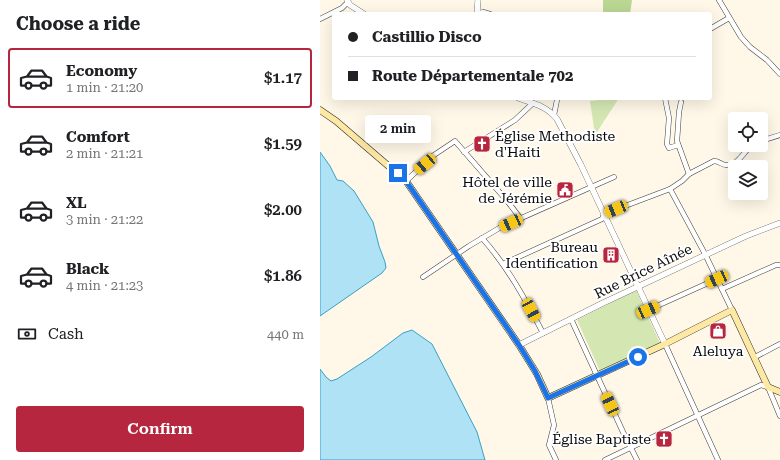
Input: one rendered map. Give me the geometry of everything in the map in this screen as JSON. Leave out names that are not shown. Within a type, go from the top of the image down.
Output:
[{"type":"main road","points":[[320,110],[336,121],[406,181],[458,254],[519,345],[535,371],[548,398],[665,344],[732,310],[768,387],[780,392]]},
{"type":"street","points":[[477,12],[478,0]]},
{"type":"street","points":[[719,0],[741,37],[750,47],[767,60],[780,74]]},
{"type":"street","points":[[334,12],[342,8],[348,1],[350,5],[361,12]]},
{"type":"street","points":[[320,19],[332,13]]},
{"type":"street","points":[[712,28],[729,18]]},
{"type":"street","points":[[523,100],[545,108],[554,115],[592,187],[718,460]]},
{"type":"street","points":[[554,115],[557,100]]},
{"type":"street","points":[[665,100],[669,118],[667,144],[669,148],[678,145]]},
{"type":"street","points":[[681,102],[678,119],[677,141],[689,174]]},
{"type":"street","points":[[464,152],[515,120],[532,104]]},
{"type":"street","points":[[768,139],[780,135]]},
{"type":"street","points":[[406,181],[407,178],[434,155],[455,141],[508,202],[520,219]]},
{"type":"street","points":[[503,264],[602,219],[604,214],[670,189],[682,182],[689,174],[714,161],[725,165],[734,164],[745,152]]},
{"type":"street","points":[[423,277],[482,238],[520,219],[614,177]]},
{"type":"street","points":[[670,189],[705,254],[732,310]]},
{"type":"street","name":"Rue Brice Aînée","points":[[519,345],[705,254],[746,236],[780,224]]},
{"type":"street","points":[[482,238],[503,264],[543,333]]},
{"type":"street","points":[[722,289],[776,265],[780,265]]},
{"type":"street","points":[[648,310],[717,279]]},
{"type":"street","points":[[571,319],[638,460]]},
{"type":"street","points":[[755,357],[780,344]]},
{"type":"street","points":[[605,460],[761,385],[768,387],[780,416]]},
{"type":"street","points":[[548,398],[554,425],[549,445],[556,460]]},
{"type":"green space","points":[[603,0],[632,0],[630,12],[603,12]]},
{"type":"green space","points":[[618,100],[595,135],[590,101]]},
{"type":"green space","points":[[636,290],[660,343],[600,371],[577,320]]},
{"type":"water","points":[[320,152],[330,166],[337,180],[343,181],[354,191],[373,222],[386,268],[382,273],[320,316]]},
{"type":"water","points":[[412,330],[432,344],[477,432],[485,460],[320,460],[320,369],[331,381],[337,379],[371,357],[403,333]]},
{"type":"place","name":"Église Methodiste d'Haiti","points":[[482,144]]},
{"type":"place","name":"Hôtel de ville de Jérémie","points":[[565,190]]},
{"type":"place","name":"Bureau Identification","points":[[611,255]]},
{"type":"place","name":"Aleluya","points":[[718,331]]},
{"type":"place","name":"Église Baptiste","points":[[664,439]]},
{"type":"route","points":[[398,173],[406,181],[416,198],[458,254],[519,345],[546,390],[548,398],[638,357]]}]
